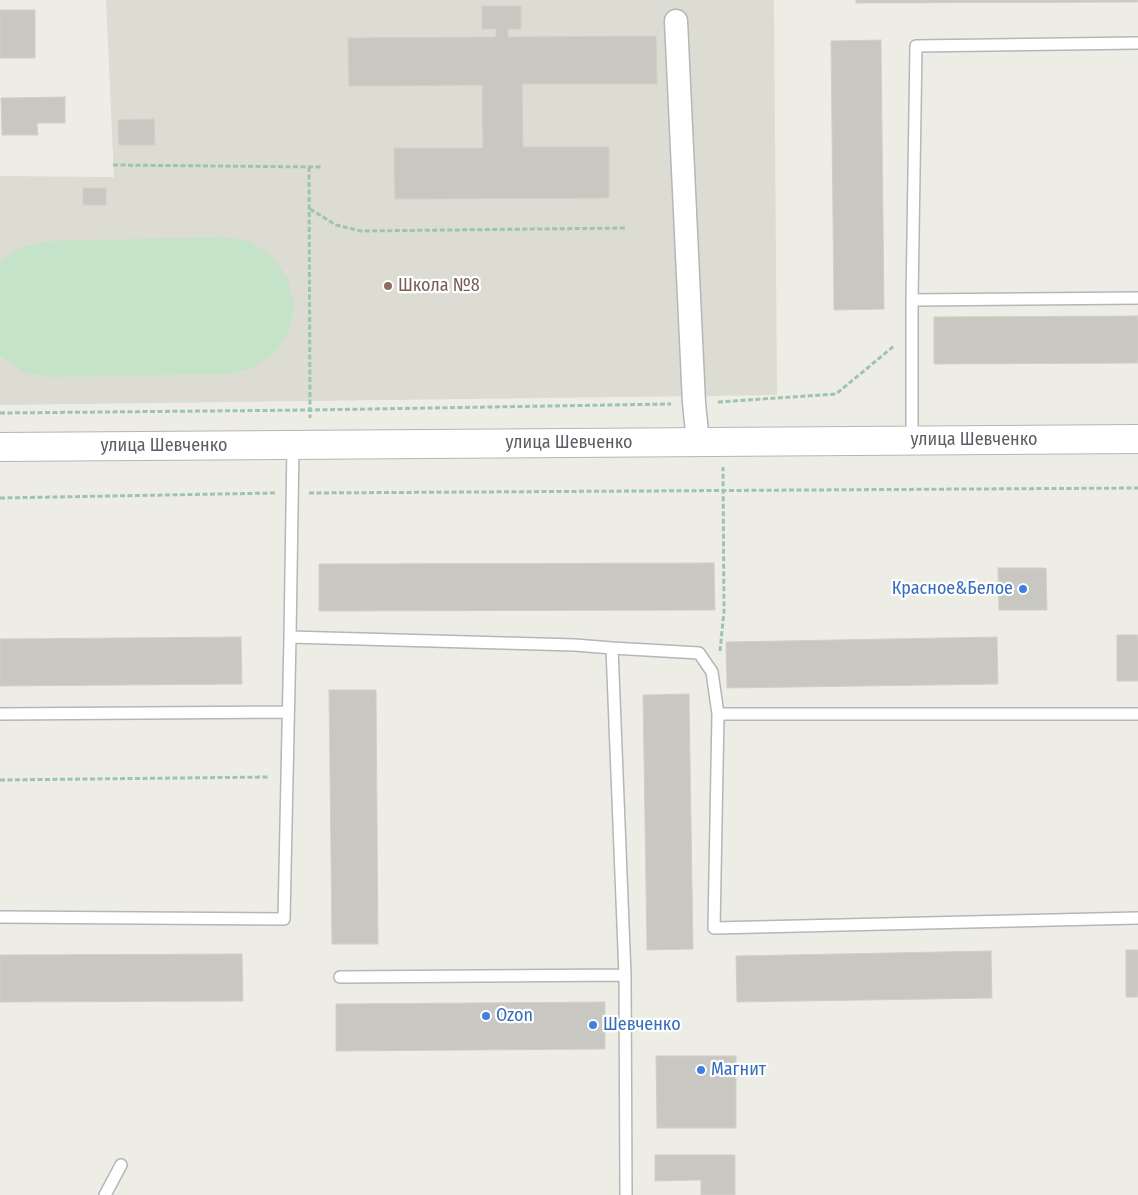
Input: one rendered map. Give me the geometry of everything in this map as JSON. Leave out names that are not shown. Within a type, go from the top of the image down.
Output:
[{"type":"street","points":[[676,21],[694,403],[710,442]]},
{"type":"street","name":"улица Шевченко","points":[[0,448],[301,436],[710,442],[1138,439]]},
{"type":"lane","points":[[912,440],[916,46],[1138,43]]},
{"type":"lane","points":[[912,300],[1138,298]]},
{"type":"lane","points":[[0,917],[284,919],[292,493],[301,436]]},
{"type":"lane","points":[[290,637],[575,645],[699,653],[712,672],[718,714],[714,928],[1138,918]]},
{"type":"lane","points":[[612,648],[625,975],[626,1195]]},
{"type":"lane","points":[[0,714],[288,712]]},
{"type":"lane","points":[[718,714],[1138,714]]},
{"type":"lane","points":[[340,977],[625,975]]},
{"type":"lane","points":[[105,1195],[121,1165]]},
{"type":"path","points":[[113,165],[321,167]]},
{"type":"path","points":[[301,436],[310,410],[310,166]]},
{"type":"path","points":[[310,209],[336,225],[361,231],[626,228]]},
{"type":"path","points":[[0,413],[694,403],[836,394],[912,332]]},
{"type":"path","points":[[710,442],[724,491],[724,611],[720,650],[712,672]]},
{"type":"path","points":[[0,498],[292,493],[1138,488]]},
{"type":"path","points":[[0,780],[287,777]]},
{"type":"shaded area","name":"Школа №8","points":[[106,0],[774,0],[777,395],[0,405],[0,176],[114,177]]},
{"type":"green space","points":[[225,237],[251,242],[273,257],[288,279],[294,305],[289,331],[274,353],[252,368],[226,374],[50,377],[23,372],[0,356],[0,262],[22,247],[48,241]]},
{"type":"building","points":[[856,0],[1138,0],[1138,2],[856,3]]},
{"type":"building","points":[[482,6],[521,6],[521,29],[508,29],[508,37],[656,36],[657,84],[522,84],[523,147],[609,147],[609,198],[395,199],[394,148],[483,148],[482,85],[349,86],[348,38],[496,37],[496,29],[482,29]]},
{"type":"building","points":[[0,10],[35,10],[35,58],[0,58]]},
{"type":"building","points":[[881,40],[884,309],[834,310],[831,41]]},
{"type":"building","points":[[65,97],[65,123],[37,123],[38,135],[2,135],[1,98]]},
{"type":"building","points":[[154,119],[155,145],[119,145],[118,120]]},
{"type":"building","points":[[83,188],[106,188],[106,205],[83,205]]},
{"type":"building","points":[[1138,316],[1138,363],[934,364],[934,317]]},
{"type":"building","points":[[714,563],[715,610],[319,611],[319,564]]},
{"type":"building","name":"Красное&Белое","points":[[998,568],[1046,568],[1047,610],[999,610]]},
{"type":"building","points":[[1117,635],[1138,635],[1138,681],[1117,681]]},
{"type":"building","points":[[241,637],[242,684],[0,686],[0,639]]},
{"type":"building","points":[[997,637],[998,684],[727,688],[726,642]]},
{"type":"building","points":[[329,690],[376,690],[378,944],[332,944]]},
{"type":"building","points":[[689,694],[693,949],[647,950],[643,695]]},
{"type":"building","points":[[1126,950],[1138,950],[1138,997],[1126,997]]},
{"type":"building","points":[[991,951],[992,998],[737,1002],[736,956]]},
{"type":"building","points":[[242,954],[243,1001],[0,1002],[0,955]]},
{"type":"building","points":[[605,1002],[605,1049],[336,1051],[336,1004]]},
{"type":"building","points":[[656,1056],[736,1056],[736,1128],[657,1128]]},
{"type":"building","points":[[655,1155],[735,1155],[735,1195],[701,1195],[701,1180],[655,1181]]},
{"type":"place","name":"Школа №8","points":[[388,286]]},
{"type":"place","name":"Красное&Белое","points":[[1023,589]]},
{"type":"place","name":"Ozon","points":[[486,1016]]},
{"type":"place","name":"Шевченко","points":[[593,1025]]},
{"type":"place","name":"Магнит","points":[[701,1070]]}]
